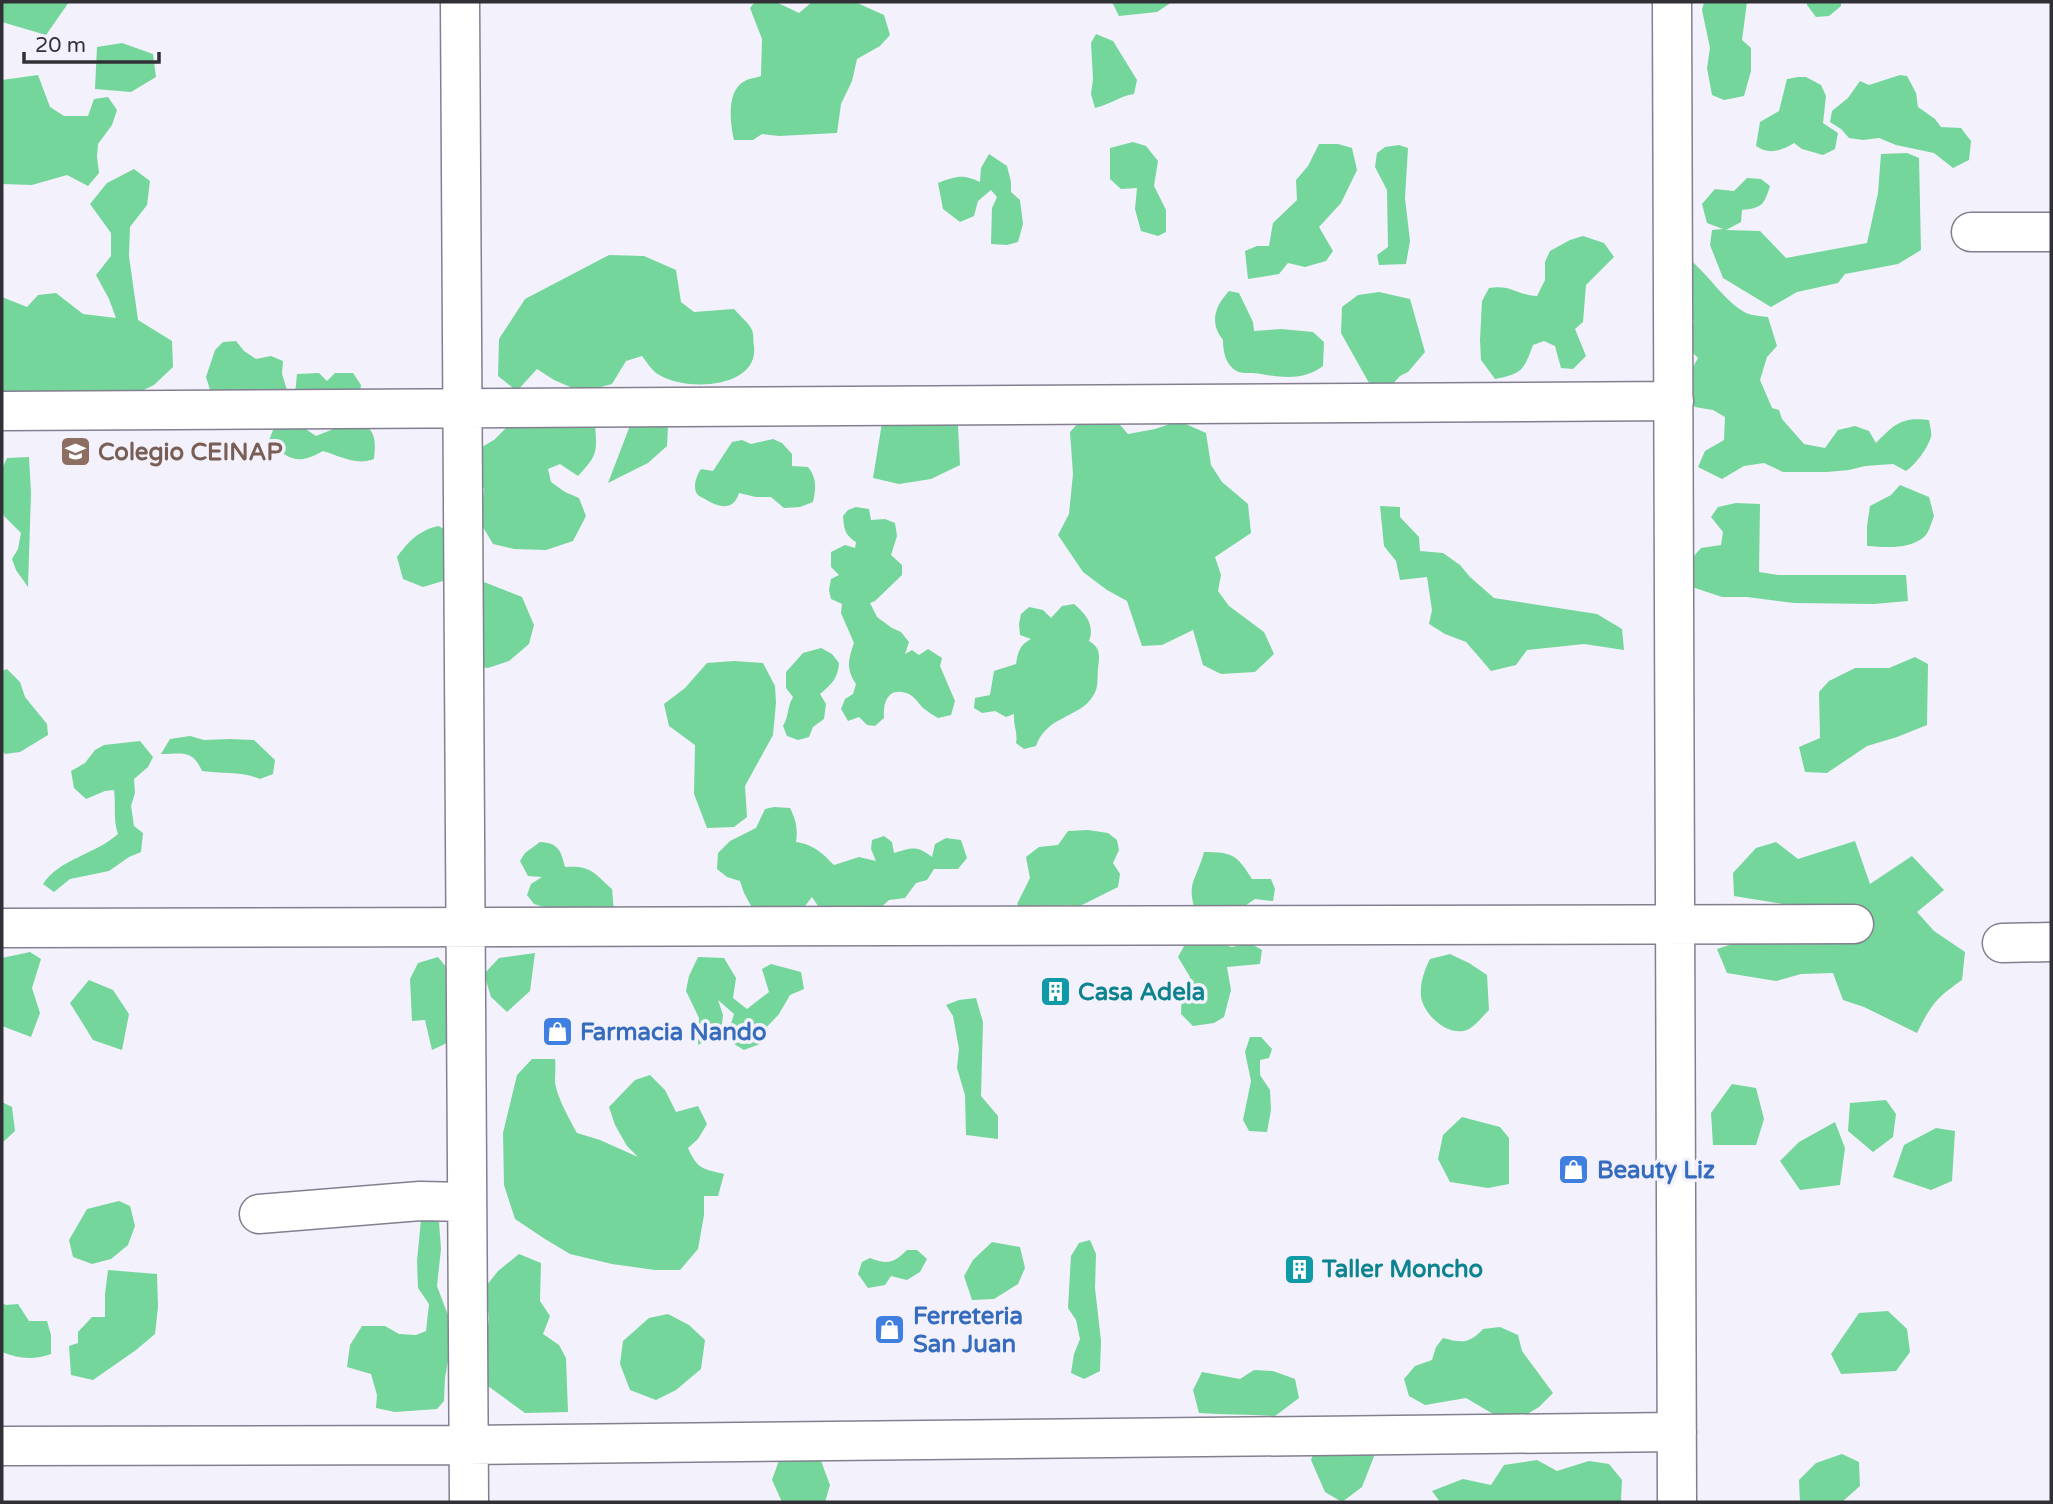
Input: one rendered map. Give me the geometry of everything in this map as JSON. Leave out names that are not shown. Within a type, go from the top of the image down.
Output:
[{"type":"street","points":[[460,2],[469,1502]]},
{"type":"street","points":[[1672,2],[1678,1502]]},
{"type":"street","points":[[1971,232],[2051,232]]},
{"type":"street","points":[[2,411],[1674,401]]},
{"type":"street","points":[[2,928],[1854,924]]},
{"type":"street","points":[[2002,943],[2051,942]]},
{"type":"street","points":[[259,1214],[420,1201],[467,1202]]},
{"type":"street","points":[[2,1446],[468,1445],[1677,1432]]},
{"type":"green space","points":[[2,2],[69,2],[46,35],[2,22]]},
{"type":"green space","points":[[755,2],[776,2],[799,13],[812,2],[855,2],[884,15],[890,35],[880,46],[857,59],[852,81],[841,104],[837,133],[779,136],[762,134],[753,140],[734,140],[731,125],[732,99],[739,85],[761,76],[762,39],[750,8]]},
{"type":"green space","points":[[1112,2],[1172,2],[1157,12],[1119,16]]},
{"type":"green space","points":[[1704,2],[1747,2],[1742,40],[1751,48],[1751,71],[1744,96],[1724,100],[1712,95],[1707,68],[1710,48],[1702,10]]},
{"type":"green space","points":[[1807,2],[1841,2],[1841,6],[1829,16],[1816,17]]},
{"type":"green space","points":[[1096,34],[1113,41],[1137,80],[1134,94],[1095,108],[1091,94],[1091,43]]},
{"type":"green space","points":[[122,43],[153,54],[156,77],[131,92],[95,89],[97,47]]},
{"type":"green space","points":[[38,75],[50,107],[64,116],[88,116],[94,99],[108,97],[117,110],[112,125],[98,144],[99,173],[88,186],[67,175],[32,185],[2,184],[2,80]]},
{"type":"green space","points":[[1900,75],[1907,76],[1916,93],[1918,107],[1941,127],[1961,128],[1971,141],[1969,160],[1953,168],[1934,153],[1896,145],[1879,138],[1849,138],[1830,122],[1832,111],[1848,98],[1860,81],[1869,85]]},
{"type":"green space","points":[[1806,77],[1821,85],[1826,96],[1823,123],[1838,133],[1835,149],[1823,155],[1802,149],[1794,143],[1775,151],[1756,146],[1760,122],[1779,111],[1787,79]]},
{"type":"green space","points":[[1133,142],[1146,146],[1158,161],[1154,186],[1166,210],[1166,232],[1158,236],[1141,231],[1135,209],[1137,188],[1121,189],[1110,179],[1110,148]]},
{"type":"green space","points":[[1319,144],[1338,144],[1352,148],[1357,170],[1341,203],[1319,227],[1333,251],[1326,261],[1305,267],[1288,263],[1279,274],[1248,279],[1245,251],[1257,246],[1269,246],[1273,223],[1297,200],[1296,180],[1308,166]]},
{"type":"green space","points":[[1399,145],[1408,148],[1405,198],[1410,241],[1406,264],[1379,265],[1377,255],[1388,247],[1387,190],[1375,167],[1377,153],[1385,147]]},
{"type":"green space","points":[[1907,153],[1919,158],[1921,250],[1898,264],[1845,274],[1838,283],[1797,292],[1771,307],[1723,278],[1710,245],[1712,230],[1723,229],[1707,223],[1702,204],[1715,189],[1734,191],[1747,178],[1761,179],[1770,186],[1761,204],[1742,210],[1741,222],[1726,230],[1760,231],[1786,258],[1867,243],[1878,193],[1881,154]]},
{"type":"green space","points":[[989,154],[1007,166],[1011,192],[1020,200],[1023,224],[1018,242],[1007,245],[991,244],[992,208],[997,197],[991,190],[978,201],[974,216],[960,222],[943,209],[938,183],[959,177],[980,182],[981,168]]},
{"type":"green space","points":[[134,169],[150,181],[147,205],[130,227],[129,256],[138,320],[172,341],[173,367],[154,385],[131,396],[38,398],[2,392],[2,297],[27,307],[38,295],[56,293],[83,314],[116,318],[96,275],[111,256],[111,233],[90,204],[107,183]]},
{"type":"green space","points":[[1583,236],[1604,243],[1614,257],[1586,285],[1583,322],[1575,329],[1586,356],[1573,369],[1561,368],[1555,346],[1544,341],[1533,345],[1521,370],[1495,379],[1481,360],[1482,301],[1489,288],[1503,287],[1537,296],[1545,280],[1545,262],[1550,251]]},
{"type":"green space","points":[[609,255],[644,256],[676,270],[681,302],[694,312],[734,309],[752,330],[752,361],[732,379],[700,384],[668,379],[656,373],[642,356],[626,361],[612,384],[582,392],[537,369],[517,391],[498,376],[499,339],[525,299]]},
{"type":"green space","points":[[1690,260],[1738,308],[1749,314],[1768,317],[1777,346],[1767,357],[1760,380],[1772,408],[1779,410],[1782,419],[1804,444],[1825,448],[1838,430],[1855,426],[1869,431],[1876,443],[1899,423],[1929,420],[1931,437],[1917,460],[1906,471],[1893,464],[1827,472],[1783,472],[1764,463],[1744,466],[1722,479],[1698,467],[1705,451],[1724,440],[1725,417],[1713,410],[1695,407],[1682,396],[1684,383],[1698,358],[1690,350],[1688,335],[1694,321],[1684,313]]},
{"type":"green space","points":[[1229,291],[1239,293],[1253,322],[1254,331],[1281,329],[1313,332],[1324,342],[1323,366],[1309,374],[1294,377],[1241,373],[1231,367],[1215,321],[1217,309]]},
{"type":"green space","points":[[1379,292],[1410,299],[1425,352],[1408,372],[1391,386],[1369,383],[1341,333],[1342,307],[1358,295]]},
{"type":"green space","points":[[236,341],[256,359],[271,356],[283,361],[282,374],[287,390],[280,406],[212,396],[206,377],[215,350],[223,342]]},
{"type":"green space","points":[[319,373],[327,381],[335,373],[353,373],[361,385],[359,402],[295,395],[297,374]]},
{"type":"green space","points":[[929,388],[958,426],[960,465],[931,479],[899,484],[873,478],[882,423]]},
{"type":"green space","points":[[1114,418],[1128,434],[1179,421],[1206,433],[1211,465],[1222,482],[1248,504],[1251,533],[1215,557],[1221,575],[1218,591],[1229,606],[1264,632],[1274,654],[1255,672],[1221,674],[1203,665],[1193,630],[1162,645],[1142,646],[1127,601],[1083,572],[1058,535],[1069,514],[1073,474],[1070,432],[1082,419]]},
{"type":"green space","points":[[515,419],[595,424],[595,453],[578,476],[560,464],[548,469],[551,482],[579,498],[586,516],[573,541],[546,550],[514,549],[493,544],[480,522],[484,489],[474,476],[475,451],[494,440]]},
{"type":"green space","points":[[356,420],[368,427],[373,435],[374,459],[354,461],[323,451],[314,456],[294,459],[268,443],[275,425],[304,428],[316,436]]},
{"type":"green space","points":[[631,423],[668,426],[667,446],[648,463],[608,483]]},
{"type":"green space","points":[[773,439],[782,443],[792,454],[792,466],[808,467],[811,471],[815,484],[813,502],[800,507],[784,508],[771,497],[739,493],[734,502],[722,506],[698,495],[695,482],[701,469],[713,471],[732,442],[742,440],[751,444]]},
{"type":"green space","points":[[29,457],[31,493],[28,587],[12,559],[18,549],[21,533],[4,516],[2,469],[7,458]]},
{"type":"green space","points":[[1900,485],[1929,497],[1934,516],[1927,533],[1918,541],[1904,546],[1867,546],[1870,506],[1891,495]]},
{"type":"green space","points":[[1736,503],[1760,504],[1759,572],[1778,575],[1906,575],[1908,601],[1874,604],[1794,603],[1722,597],[1692,587],[1683,568],[1701,548],[1721,545],[1723,532],[1711,517],[1718,507]]},
{"type":"green space","points":[[1380,506],[1400,507],[1400,517],[1419,537],[1420,551],[1443,553],[1460,565],[1494,598],[1597,614],[1622,629],[1624,650],[1584,644],[1527,650],[1516,665],[1491,671],[1466,642],[1429,624],[1432,610],[1427,577],[1400,580],[1396,561],[1384,546]]},
{"type":"green space","points":[[856,507],[869,509],[871,520],[885,519],[895,523],[897,536],[891,555],[902,565],[902,575],[870,603],[877,617],[901,632],[909,642],[905,654],[912,650],[919,655],[928,649],[942,658],[940,666],[955,701],[951,715],[938,718],[923,708],[911,695],[900,692],[890,695],[884,707],[884,718],[875,726],[867,725],[859,717],[848,721],[841,709],[845,699],[853,694],[856,684],[849,664],[854,643],[841,613],[842,604],[831,599],[831,579],[839,575],[831,567],[831,552],[845,545],[855,548],[856,542],[846,531],[843,516]]},
{"type":"green space","points":[[438,526],[453,533],[456,562],[443,581],[423,587],[403,579],[397,557],[414,537]]},
{"type":"green space","points":[[484,582],[522,597],[534,625],[529,644],[509,661],[488,668],[453,663],[475,588]]},
{"type":"green space","points":[[1074,604],[1088,620],[1091,630],[1089,641],[1099,653],[1096,689],[1080,709],[1048,728],[1036,746],[1024,749],[1016,743],[1014,714],[1006,717],[995,711],[982,713],[974,708],[975,698],[990,695],[994,671],[1016,664],[1020,649],[1031,639],[1020,635],[1021,614],[1029,607],[1043,610],[1051,618],[1062,606]]},
{"type":"green space","points":[[821,648],[832,654],[839,663],[836,677],[820,694],[826,704],[824,719],[813,727],[809,737],[798,740],[787,736],[783,726],[793,697],[786,688],[786,672],[803,653]]},
{"type":"green space","points":[[1915,657],[1928,664],[1927,725],[1867,746],[1827,773],[1805,772],[1799,747],[1820,738],[1819,692],[1829,681],[1855,668],[1889,668]]},
{"type":"green space","points":[[707,663],[763,663],[775,686],[773,735],[745,786],[747,817],[734,827],[707,828],[694,794],[695,745],[669,726],[664,704],[685,688]]},
{"type":"green space","points":[[7,669],[20,682],[25,697],[47,724],[48,735],[20,752],[5,754],[2,751],[2,671]]},
{"type":"green space","points":[[190,736],[204,740],[254,740],[275,760],[273,774],[260,779],[202,771],[194,759],[186,754],[161,754],[170,739]]},
{"type":"green space","points":[[140,741],[153,757],[148,767],[134,779],[135,793],[131,806],[134,826],[143,833],[141,852],[109,871],[70,879],[54,892],[43,884],[50,875],[118,834],[114,790],[86,799],[74,788],[71,771],[85,763],[95,750],[104,745]]},
{"type":"green space","points":[[790,808],[796,825],[796,842],[817,850],[834,865],[859,857],[876,861],[871,849],[872,840],[884,836],[892,842],[894,853],[914,849],[932,857],[935,844],[946,838],[961,840],[967,858],[958,869],[934,869],[927,880],[916,883],[905,898],[889,900],[877,911],[824,915],[812,897],[797,916],[756,915],[740,881],[727,877],[717,869],[718,853],[730,841],[756,828],[765,809]]},
{"type":"green space","points":[[1068,831],[1108,833],[1117,840],[1119,850],[1113,863],[1120,874],[1118,887],[1080,906],[1065,905],[1057,920],[1026,920],[1017,904],[1030,878],[1026,857],[1039,847],[1058,845]]},
{"type":"green space","points":[[1855,841],[1870,884],[1912,856],[1944,890],[1917,912],[1934,931],[1965,952],[1962,980],[1935,1003],[1917,1033],[1864,1007],[1843,1000],[1833,973],[1801,974],[1776,981],[1727,973],[1717,949],[1747,939],[1783,904],[1734,896],[1733,873],[1756,848],[1776,842],[1798,859]]},
{"type":"green space","points":[[540,842],[551,844],[558,849],[565,867],[581,867],[596,874],[612,889],[614,911],[550,909],[534,904],[527,895],[531,884],[542,877],[528,876],[520,861],[525,853]]},
{"type":"green space","points":[[1204,852],[1233,856],[1252,879],[1271,879],[1275,889],[1273,901],[1255,899],[1242,908],[1197,916],[1192,889]]},
{"type":"green space","points":[[1250,943],[1262,950],[1260,964],[1227,967],[1231,990],[1224,1017],[1214,1023],[1193,1026],[1181,1014],[1182,992],[1190,977],[1178,957],[1184,946],[1220,944],[1232,947]]},
{"type":"green space","points":[[30,952],[41,959],[32,988],[40,1013],[31,1037],[2,1026],[2,958]]},
{"type":"green space","points":[[535,953],[530,991],[507,1012],[491,997],[484,974],[499,958]]},
{"type":"green space","points":[[1450,954],[1487,975],[1489,1010],[1472,1027],[1462,1031],[1454,1031],[1439,1023],[1427,1011],[1421,996],[1423,977],[1430,959]]},
{"type":"green space","points":[[438,957],[447,968],[449,1042],[432,1050],[425,1020],[412,1021],[410,979],[418,963]]},
{"type":"green space","points":[[698,957],[724,958],[736,978],[733,998],[747,1009],[769,992],[762,969],[771,964],[801,972],[804,989],[790,995],[779,1014],[765,1029],[760,1044],[744,1050],[734,1044],[730,1027],[734,1014],[718,1000],[723,1015],[721,1033],[698,1045],[699,1018],[686,991],[689,976]]},
{"type":"green space","points":[[89,980],[113,990],[129,1014],[122,1050],[93,1040],[70,1003]]},
{"type":"green space","points":[[976,998],[983,1022],[981,1096],[998,1116],[998,1139],[966,1135],[965,1095],[957,1068],[959,1049],[953,1016],[946,1005]]},
{"type":"green space","points":[[1250,1037],[1261,1037],[1272,1049],[1269,1058],[1260,1060],[1260,1075],[1270,1090],[1271,1110],[1267,1132],[1249,1131],[1243,1120],[1251,1081],[1245,1052]]},
{"type":"green space","points":[[532,1059],[555,1059],[558,1094],[577,1133],[638,1157],[627,1146],[609,1107],[635,1080],[650,1075],[665,1090],[676,1112],[698,1106],[707,1124],[698,1139],[688,1148],[694,1160],[702,1167],[724,1174],[718,1196],[704,1196],[704,1215],[698,1249],[680,1270],[655,1270],[612,1264],[570,1254],[515,1219],[504,1185],[503,1133],[517,1075]]},
{"type":"green space","points":[[1732,1084],[1756,1088],[1764,1119],[1756,1145],[1713,1145],[1711,1113]]},
{"type":"green space","points":[[1886,1100],[1896,1114],[1893,1137],[1873,1152],[1848,1131],[1850,1103]]},
{"type":"green space","points":[[2,1102],[12,1107],[15,1131],[2,1143]]},
{"type":"green space","points":[[1462,1117],[1500,1127],[1509,1138],[1509,1184],[1488,1188],[1450,1182],[1438,1159],[1443,1135]]},
{"type":"green space","points":[[1835,1122],[1845,1148],[1840,1185],[1800,1190],[1780,1161],[1799,1142]]},
{"type":"green space","points":[[1936,1128],[1955,1131],[1952,1181],[1931,1190],[1893,1177],[1904,1145]]},
{"type":"green space","points":[[119,1201],[130,1206],[135,1226],[128,1245],[111,1259],[92,1264],[73,1257],[69,1240],[87,1209]]},
{"type":"green space","points":[[426,1217],[439,1222],[441,1249],[437,1286],[449,1318],[449,1355],[444,1401],[437,1409],[395,1412],[376,1408],[377,1395],[371,1374],[347,1367],[350,1345],[362,1326],[385,1326],[399,1334],[416,1335],[426,1331],[429,1304],[418,1288],[417,1261],[421,1220]]},
{"type":"green space","points":[[1090,1240],[1096,1254],[1095,1288],[1101,1341],[1100,1371],[1084,1379],[1071,1373],[1080,1339],[1076,1320],[1068,1308],[1071,1256],[1079,1243]]},
{"type":"green space","points":[[992,1242],[1020,1247],[1025,1268],[1018,1284],[994,1299],[972,1300],[964,1276],[973,1260]]},
{"type":"green space","points":[[907,1250],[917,1250],[927,1259],[920,1272],[907,1280],[891,1276],[885,1285],[868,1288],[858,1274],[862,1262],[870,1258],[890,1262]]},
{"type":"green space","points":[[519,1254],[541,1263],[540,1301],[550,1316],[543,1334],[559,1345],[566,1358],[568,1412],[525,1413],[481,1381],[474,1352],[489,1322],[483,1290],[498,1271]]},
{"type":"green space","points":[[108,1270],[157,1274],[155,1334],[93,1380],[71,1375],[69,1346],[78,1343],[78,1332],[92,1317],[105,1317]]},
{"type":"green space","points":[[2,1303],[18,1304],[29,1321],[47,1321],[51,1335],[51,1354],[26,1358],[2,1352]]},
{"type":"green space","points":[[1888,1311],[1907,1329],[1910,1352],[1896,1371],[1841,1374],[1831,1354],[1859,1313]]},
{"type":"green space","points":[[668,1314],[689,1325],[705,1340],[701,1369],[676,1390],[656,1400],[630,1390],[620,1364],[623,1341],[649,1318]]},
{"type":"green space","points":[[1500,1327],[1518,1335],[1522,1351],[1553,1393],[1539,1407],[1519,1419],[1505,1421],[1466,1398],[1425,1405],[1409,1396],[1404,1379],[1415,1366],[1432,1360],[1436,1347],[1443,1338],[1465,1341],[1483,1329]]},
{"type":"green space","points":[[1254,1370],[1273,1371],[1295,1379],[1299,1398],[1275,1416],[1199,1413],[1193,1390],[1202,1372],[1240,1379]]},
{"type":"green space","points":[[1321,1432],[1382,1436],[1362,1487],[1342,1502],[1325,1492],[1311,1460]]},
{"type":"green space","points":[[809,1451],[821,1461],[830,1485],[825,1502],[782,1502],[772,1480],[782,1452]]},
{"type":"green space","points":[[1842,1454],[1859,1462],[1860,1486],[1842,1502],[1800,1502],[1799,1480],[1816,1463]]},
{"type":"green space","points":[[1537,1460],[1557,1471],[1589,1461],[1609,1464],[1622,1480],[1621,1500],[1625,1502],[1440,1502],[1432,1491],[1463,1479],[1491,1485],[1504,1465]]},
{"type":"place","name":"Colegio CEINAP","points":[[75,452]]},
{"type":"place","name":"Casa Adela","points":[[1055,992]]},
{"type":"place","name":"Farmacia Nando","points":[[557,1032]]},
{"type":"place","name":"Beauty Liz","points":[[1574,1170]]},
{"type":"place","name":"Taller Moncho","points":[[1299,1269]]},
{"type":"place","name":"Ferreteria San Juan","points":[[890,1330]]}]
